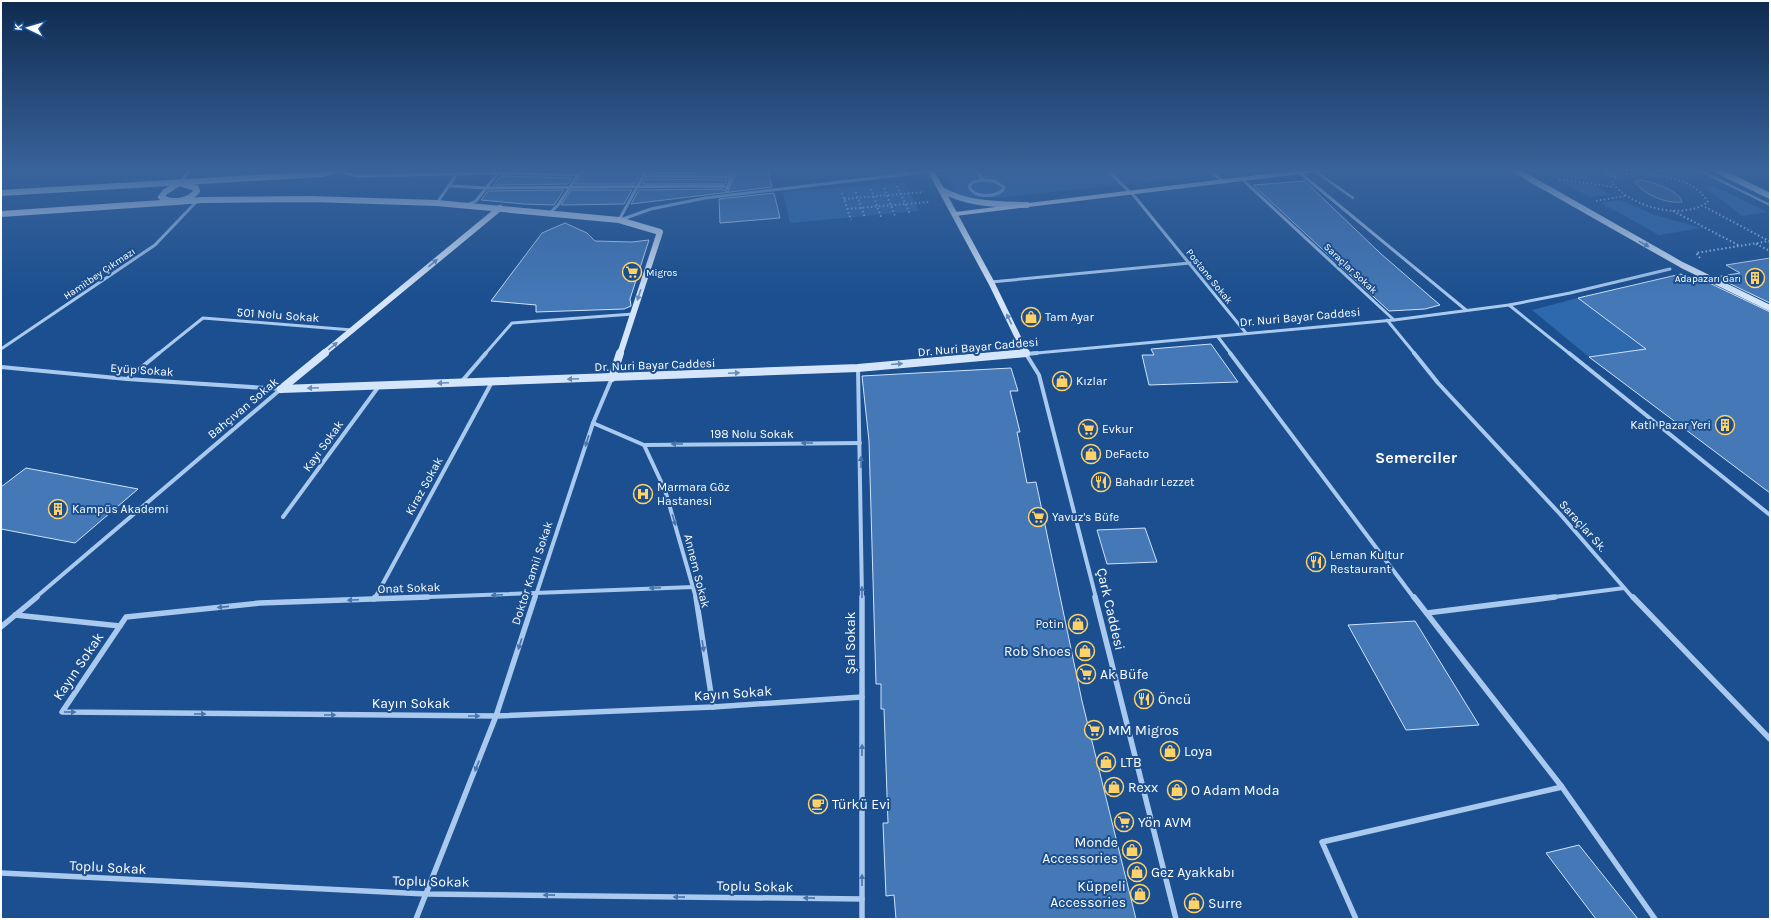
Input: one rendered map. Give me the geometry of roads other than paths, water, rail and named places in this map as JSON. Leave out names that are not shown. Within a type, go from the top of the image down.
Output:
[{"type":"main road","points":[[1,214],[31,212]]},
{"type":"main road","name":"Bahçıvan Sokak","points":[[281,389],[495,212]]},
{"type":"main road","points":[[539,212],[619,220]]},
{"type":"main road","points":[[972,212],[955,214],[991,282],[1026,354]]},
{"type":"main road","points":[[1589,212],[1682,265],[1770,308]]},
{"type":"main road","name":"Doktor Kamil Sokak","points":[[612,378],[660,232],[619,220]]},
{"type":"main road","name":"Dr. Nuri Bayar Caddesi","points":[[281,389],[858,368],[1026,354]]},
{"type":"street","name":"Hamitbey Çıkmazı","points":[[1,349],[155,245],[188,212]]},
{"type":"street","points":[[619,220],[624,212]]},
{"type":"street","points":[[619,220],[636,212]]},
{"type":"street","name":"Postane Sokak","points":[[1147,212],[1246,333]]},
{"type":"street","name":"Saraçlar Sokak","points":[[1277,212],[1394,320]]},
{"type":"street","points":[[1347,212],[1466,310]]},
{"type":"street","points":[[991,282],[1190,263]]},
{"type":"street","name":"Dr. Nuri Bayar Caddesi","points":[[1026,354],[1394,320],[1509,305],[1570,293],[1670,269]]},
{"type":"street","points":[[1509,305],[1770,515]]},
{"type":"street","points":[[461,383],[512,323],[633,314]]},
{"type":"street","name":"501 Nolu Sokak","points":[[127,379],[203,318],[352,330]]},
{"type":"street","name":"Saraçlar Sk.","points":[[1387,320],[1438,383],[1560,514],[1624,588],[1770,739]]},
{"type":"street","points":[[1218,337],[1427,614],[1562,787],[1655,919]]},
{"type":"street","name":"Çark Caddesi","points":[[1026,354],[1039,375],[1041,382],[1176,919]]},
{"type":"street","name":"Eyüp Sokak","points":[[1,368],[127,379],[281,389]]},
{"type":"street","name":"Şal Sokak","points":[[858,368],[862,696],[862,919]]},
{"type":"street","name":"Doktor Kamil Sokak","points":[[416,919],[496,716],[593,423],[612,378]]},
{"type":"street","name":"Kiraz Sokak","points":[[374,599],[492,382]]},
{"type":"street","name":"Kayı Sokak","points":[[283,517],[380,386]]},
{"type":"street","name":"Bahçıvan Sokak","points":[[1,627],[281,389]]},
{"type":"street","points":[[593,423],[644,444]]},
{"type":"street","name":"198 Nolu Sokak","points":[[644,444],[860,443]]},
{"type":"street","name":"Annem Sokak","points":[[644,444],[665,490],[694,587],[713,706]]},
{"type":"street","name":"Onat Sokak","points":[[126,617],[260,603],[694,587]]},
{"type":"street","points":[[1427,614],[1624,588]]},
{"type":"street","name":"Kayın Sokak","points":[[15,615],[120,626]]},
{"type":"street","name":"Kayın Sokak","points":[[126,617],[62,712],[496,716],[713,706],[862,696]]},
{"type":"street","points":[[1356,919],[1322,842],[1562,787]]},
{"type":"street","name":"Toplu Sokak","points":[[1,873],[169,883],[426,894],[862,899]]},
{"type":"place","name":"Migros","points":[[632,272]]},
{"type":"place","name":"Adapazarı Garı","points":[[1755,278]]},
{"type":"place","name":"Tam Ayar","points":[[1031,317]]},
{"type":"place","name":"Kızlar","points":[[1062,381]]},
{"type":"place","name":"Katlı Pazar Yeri","points":[[1725,425]]},
{"type":"place","name":"Evkur","points":[[1088,429]]},
{"type":"place","name":"DeFacto","points":[[1091,454]]},
{"type":"place","name":"Bahadır Lezzet","points":[[1101,482]]},
{"type":"place","name":"Marmara Göz Hastanesi","points":[[643,494]]},
{"type":"place","name":"Kampüs Akademi","points":[[58,509]]},
{"type":"place","name":"Yavuz's Büfe","points":[[1038,517]]},
{"type":"place","name":"Leman Kultur Restaurant","points":[[1316,562]]},
{"type":"place","name":"Potin","points":[[1078,624]]},
{"type":"place","name":"Rob Shoes","points":[[1085,651]]},
{"type":"place","name":"Ak Büfe","points":[[1086,674]]},
{"type":"place","name":"Öncü","points":[[1144,699]]},
{"type":"place","name":"MM Migros","points":[[1094,730]]},
{"type":"place","name":"Loya","points":[[1170,751]]},
{"type":"place","name":"LTB","points":[[1106,762]]},
{"type":"place","name":"Rexx","points":[[1114,787]]},
{"type":"place","name":"O Adam Moda","points":[[1177,790]]},
{"type":"place","name":"Türkü Evi","points":[[818,804]]},
{"type":"place","name":"Yön AVM","points":[[1124,822]]},
{"type":"place","name":"Monde Accessories","points":[[1132,850]]},
{"type":"place","name":"Gez Ayakkabı","points":[[1137,872]]},
{"type":"place","name":"Küppeli Accessories","points":[[1140,894]]},
{"type":"place","name":"Surre","points":[[1194,903]]},
{"type":"district","name":"Semerciler","points":[[1416,457]]}]
